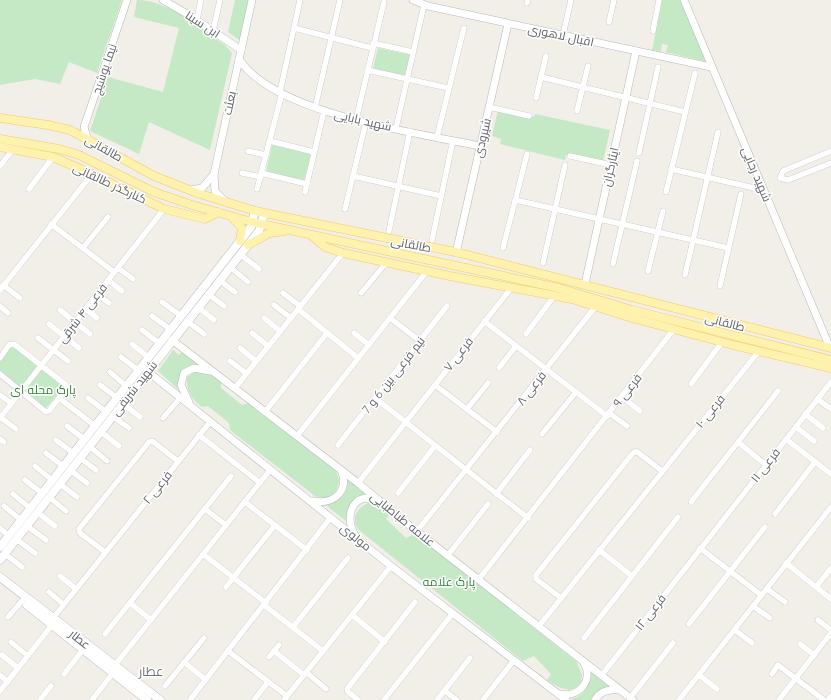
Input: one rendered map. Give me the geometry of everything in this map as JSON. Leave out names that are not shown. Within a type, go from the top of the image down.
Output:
[{"type":"main road","name":"طالقانی","points":[[0,118],[48,125],[70,130],[154,176],[190,190],[264,214],[456,253],[585,284],[831,348]]},
{"type":"main road","name":"طالقانی","points":[[0,139],[59,149],[79,155],[154,192],[252,222],[583,294],[626,308],[758,343],[831,360]]},
{"type":"main road","name":"کنارگذر طالقانی","points":[[0,147],[53,157],[164,208],[205,219],[222,213]]},
{"type":"main road","name":"شهید شریفی","points":[[119,400],[125,385],[170,329],[198,307],[219,280],[240,241],[251,227],[255,211]]},
{"type":"main road","points":[[222,213],[237,221],[242,228],[240,241]]},
{"type":"main road","name":"شهید شریفی","points":[[1,557],[13,537],[76,455],[84,438],[97,428],[119,400],[147,371],[172,340],[184,318],[228,264],[248,245],[262,224],[264,214]]},
{"type":"main road","points":[[248,245],[269,233],[288,230]]},
{"type":"main road","points":[[312,235],[324,247],[343,253],[386,263],[555,295],[650,323],[831,368]]},
{"type":"main road","points":[[626,308],[650,323]]},
{"type":"main road","name":"شهید شریفی","points":[[76,455],[89,446],[97,428]]},
{"type":"main road","points":[[0,572],[1,582]]},
{"type":"main road","name":"عطار","points":[[1,582],[22,601],[52,621]]},
{"type":"main road","name":"عطار","points":[[1,582],[114,669],[160,700]]},
{"type":"main road","name":"عطار","points":[[114,669],[147,700]]},
{"type":"street","name":"نیما یوشیج","points":[[87,138],[84,127],[127,0]]},
{"type":"street","name":"ابن سینا","points":[[163,0],[197,20],[241,50]]},
{"type":"street","points":[[197,20],[201,0]]},
{"type":"street","points":[[213,31],[220,0]]},
{"type":"street","name":"بعثت","points":[[226,202],[215,191],[214,174],[252,0]]},
{"type":"street","points":[[258,189],[281,92],[300,0]]},
{"type":"street","points":[[315,108],[340,0]]},
{"type":"street","name":"اقبال لاهوری","points":[[413,0],[424,5],[508,24],[711,67]]},
{"type":"street","points":[[563,35],[571,0]]},
{"type":"street","points":[[609,22],[614,0]]},
{"type":"street","points":[[653,31],[659,0]]},
{"type":"street","name":"شهید رجایی","points":[[684,0],[831,348]]},
{"type":"street","points":[[356,120],[384,2]]},
{"type":"street","points":[[396,128],[424,5]]},
{"type":"street","name":"شیرودی","points":[[456,253],[508,24]]},
{"type":"street","points":[[294,28],[331,38],[413,52]]},
{"type":"street","points":[[438,137],[448,88],[464,28]]},
{"type":"street","name":"ایثارگران","points":[[585,284],[636,51]]},
{"type":"street","points":[[536,98],[546,56]]},
{"type":"street","name":"شهید بابایی","points":[[239,59],[252,75],[281,92],[315,108],[356,120],[480,146]]},
{"type":"street","points":[[577,111],[588,66]]},
{"type":"street","points":[[639,153],[658,67]]},
{"type":"street","points":[[367,70],[448,88]]},
{"type":"street","points":[[666,192],[695,73]]},
{"type":"street","points":[[234,82],[244,74],[252,75]]},
{"type":"street","points":[[541,77],[685,112]]},
{"type":"street","points":[[489,107],[529,116]]},
{"type":"street","points":[[304,192],[324,111]]},
{"type":"street","points":[[346,209],[366,122]]},
{"type":"street","points":[[389,231],[410,131]]},
{"type":"street","points":[[685,274],[718,132]]},
{"type":"street","points":[[432,240],[453,140]]},
{"type":"street","points":[[270,141],[314,152]]},
{"type":"street","points":[[0,166],[13,149]]},
{"type":"street","points":[[248,151],[266,154]]},
{"type":"street","points":[[831,151],[783,171],[780,178],[788,180],[831,163]]},
{"type":"street","points":[[503,248],[527,154]]},
{"type":"street","points":[[570,156],[611,165]]},
{"type":"street","points":[[29,189],[53,157]]},
{"type":"street","points":[[613,264],[637,161]]},
{"type":"street","points":[[543,263],[566,165]]},
{"type":"street","points":[[671,169],[763,190]]},
{"type":"street","points":[[242,172],[307,184]]},
{"type":"street","points":[[20,298],[2,288],[92,174]]},
{"type":"street","points":[[190,190],[202,188],[214,174]]},
{"type":"street","points":[[353,176],[441,196]]},
{"type":"street","points":[[720,286],[740,194]]},
{"type":"street","points":[[515,200],[728,248]]},
{"type":"street","name":"فرعی ۴ شرقی","points":[[0,416],[54,350],[164,208]]},
{"type":"street","points":[[648,271],[662,210]]},
{"type":"street","points":[[83,248],[108,217]]},
{"type":"street","points":[[51,224],[83,248],[116,270],[133,279]]},
{"type":"street","points":[[235,388],[343,253]]},
{"type":"street","points":[[240,254],[259,268]]},
{"type":"street","points":[[361,293],[386,263]]},
{"type":"street","points":[[228,264],[248,282]]},
{"type":"street","points":[[297,436],[427,271]]},
{"type":"street","points":[[108,280],[122,291]]},
{"type":"street","points":[[219,280],[235,292]]},
{"type":"street","name":"فرعی ۷","points":[[358,482],[512,287]]},
{"type":"street","points":[[283,293],[358,358]]},
{"type":"street","points":[[97,294],[109,303]]},
{"type":"street","points":[[208,294],[224,306]]},
{"type":"street","points":[[526,334],[555,295]]},
{"type":"street","points":[[162,302],[204,334]]},
{"type":"street","points":[[274,305],[290,318]]},
{"type":"street","points":[[0,306],[8,313]]},
{"type":"street","name":"نیم فرعی بین 6 و 7","points":[[338,445],[447,306]]},
{"type":"street","name":"فرعی ۸","points":[[417,531],[596,306]]},
{"type":"street","points":[[198,307],[214,320]]},
{"type":"street","points":[[86,309],[97,318]]},
{"type":"street","points":[[60,310],[90,334]]},
{"type":"street","points":[[152,316],[170,329]]},
{"type":"street","points":[[264,318],[280,331]]},
{"type":"street","points":[[390,318],[420,340]]},
{"type":"street","points":[[484,321],[576,392],[627,426]]},
{"type":"street","points":[[49,324],[79,348]]},
{"type":"street","name":"فرعی ۹","points":[[479,579],[674,329]]},
{"type":"street","points":[[142,330],[159,343]]},
{"type":"street","points":[[252,333],[268,346]]},
{"type":"street","points":[[265,412],[328,333]]},
{"type":"street","points":[[354,333],[368,345]]},
{"type":"street","points":[[38,338],[68,361]]},
{"type":"street","name":"علامه طباطبایی","points":[[172,340],[358,482],[379,501],[632,699]]},
{"type":"street","points":[[691,384],[722,342]]},
{"type":"street","points":[[0,374],[46,412],[59,398],[67,386],[12,343],[1,353]]},
{"type":"street","points":[[132,344],[148,357]]},
{"type":"street","points":[[499,368],[516,346]]},
{"type":"street","points":[[240,348],[256,361]]},
{"type":"street","name":"فرعی ۱۰","points":[[539,626],[759,351]]},
{"type":"street","points":[[121,357],[138,370]]},
{"type":"street","points":[[230,361],[246,373]]},
{"type":"street","points":[[191,405],[182,385],[184,373],[194,368],[207,370],[216,374]]},
{"type":"street","name":"مولوی","points":[[147,371],[391,566],[566,700]]},
{"type":"street","points":[[110,372],[125,385]]},
{"type":"street","points":[[467,409],[488,383]]},
{"type":"street","points":[[435,384],[496,432]]},
{"type":"street","points":[[100,385],[140,417]]},
{"type":"street","name":"فرعی ۱۱","points":[[700,548],[805,414],[830,385]]},
{"type":"street","points":[[691,502],[778,391]]},
{"type":"street","points":[[542,434],[576,392]]},
{"type":"street","points":[[0,395],[11,404]]},
{"type":"street","points":[[622,397],[640,410]]},
{"type":"street","points":[[59,398],[119,446]]},
{"type":"street","points":[[88,398],[107,416],[129,428]]},
{"type":"street","points":[[164,418],[180,398]]},
{"type":"street","points":[[375,398],[528,518]]},
{"type":"street","points":[[817,399],[831,409]]},
{"type":"street","points":[[805,414],[823,428]]},
{"type":"street","points":[[0,416],[16,429]]},
{"type":"street","name":"فرعی ۲","points":[[0,691],[28,656],[64,604],[210,422]]},
{"type":"street","points":[[67,426],[84,438]]},
{"type":"street","points":[[796,427],[814,441]]},
{"type":"street","points":[[199,435],[260,482]]},
{"type":"street","points":[[786,439],[831,474]]},
{"type":"street","points":[[56,440],[96,470]]},
{"type":"street","points":[[105,552],[78,531],[116,483],[150,441],[178,461]]},
{"type":"street","points":[[738,442],[766,464]]},
{"type":"street","points":[[89,446],[107,461]]},
{"type":"street","points":[[398,493],[435,446]]},
{"type":"street","points":[[496,494],[530,450]]},
{"type":"street","points":[[561,598],[536,579],[536,575],[632,454],[636,452],[662,471]]},
{"type":"street","points":[[46,453],[87,483]]},
{"type":"street","points":[[775,514],[815,462]]},
{"type":"street","points":[[35,466],[77,497]]},
{"type":"street","points":[[310,500],[322,502],[333,499],[341,492],[344,480],[340,469]]},
{"type":"street","points":[[92,700],[151,620],[270,470]]},
{"type":"street","points":[[105,634],[231,476]]},
{"type":"street","points":[[25,480],[66,511]]},
{"type":"street","points":[[13,494],[55,526]]},
{"type":"street","points":[[359,540],[350,525],[351,511],[354,505],[362,499],[371,498],[379,501]]},
{"type":"street","points":[[245,502],[307,550]]},
{"type":"street","points":[[448,555],[488,504]]},
{"type":"street","points":[[4,506],[46,540]]},
{"type":"street","points":[[679,700],[831,507]]},
{"type":"street","points":[[205,509],[226,525]]},
{"type":"street","points":[[190,700],[331,517]]},
{"type":"street","points":[[584,638],[678,517]]},
{"type":"street","points":[[226,587],[275,525]]},
{"type":"street","points":[[689,624],[765,527]]},
{"type":"street","points":[[0,528],[34,553]]},
{"type":"street","points":[[700,548],[761,595]]},
{"type":"street","name":"فرعی ۱۲","points":[[601,676],[700,548]]},
{"type":"street","points":[[599,550],[632,576]]},
{"type":"street","points":[[204,554],[323,651]]},
{"type":"street","points":[[1,557],[22,567]]},
{"type":"street","points":[[293,628],[348,558]]},
{"type":"street","points":[[786,563],[831,599]]},
{"type":"street","points":[[228,651],[268,682],[285,698],[391,566]]},
{"type":"street","points":[[816,587],[831,568]]},
{"type":"street","points":[[60,576],[76,589]]},
{"type":"street","points":[[767,589],[785,602]]},
{"type":"street","points":[[49,592],[64,604]]},
{"type":"street","points":[[8,617],[22,601]]},
{"type":"street","points":[[358,700],[346,691],[415,602]]},
{"type":"street","points":[[130,603],[151,620]]},
{"type":"street","points":[[753,606],[770,618]]},
{"type":"street","points":[[384,700],[453,613]]},
{"type":"street","points":[[352,615],[385,642]]},
{"type":"street","points":[[779,700],[831,632],[818,620]]},
{"type":"street","points":[[734,630],[752,643]]},
{"type":"street","points":[[165,686],[204,638]]},
{"type":"street","points":[[11,642],[28,656]]},
{"type":"street","points":[[632,699],[673,643]]},
{"type":"street","points":[[800,644],[814,655]]},
{"type":"street","points":[[269,657],[279,645]]},
{"type":"street","points":[[64,674],[85,647]]},
{"type":"street","points":[[274,651],[326,689]]},
{"type":"street","points":[[2,655],[18,668]]},
{"type":"street","points":[[437,700],[470,658]]},
{"type":"street","points":[[483,700],[514,660]]},
{"type":"street","points":[[184,662],[206,680]]},
{"type":"street","points":[[558,694],[568,696],[576,694],[583,686],[588,674],[583,662]]},
{"type":"street","points":[[772,674],[778,665],[824,700]]},
{"type":"street","points":[[0,675],[8,682]]},
{"type":"street","points":[[699,675],[717,689]]},
{"type":"street","points":[[254,700],[268,682]]},
{"type":"street","points":[[40,700],[51,686]]},
{"type":"street","points":[[595,700],[602,692],[610,689],[619,690]]},
{"type":"street","points":[[445,691],[457,700]]},
{"type":"street","points":[[828,700],[831,696]]},
{"type":"green space","points":[[0,0],[122,0],[97,73],[69,62],[60,84],[35,79],[0,85]]},
{"type":"green space","points":[[137,0],[149,1],[161,5],[183,16],[225,45],[232,53],[210,150],[149,122],[139,154],[90,131],[108,77],[163,92],[179,28],[134,17]]},
{"type":"green space","points":[[235,0],[250,0],[241,41],[228,32]]},
{"type":"green space","points":[[662,0],[681,0],[707,62],[666,52],[668,45],[662,44],[661,52],[652,50]]},
{"type":"green space","points":[[378,48],[411,55],[406,76],[373,69]]},
{"type":"green space","points":[[498,110],[534,117],[535,114],[610,130],[603,162],[566,155],[565,160],[500,144],[501,139],[492,136]]},
{"type":"green space","points":[[272,145],[311,154],[304,181],[266,172]]},
{"type":"green space","name":"پارک محله ای","points":[[12,346],[65,386],[45,409],[0,372],[0,361]]},
{"type":"green space","points":[[173,350],[179,355],[183,350],[201,365],[195,365],[186,370],[181,392],[158,371]]},
{"type":"green space","points":[[194,372],[213,375],[221,381],[221,388],[242,405],[249,403],[334,469],[339,481],[336,491],[327,497],[315,496],[230,430],[229,423],[208,406],[202,407],[192,397],[187,386],[187,377]]},
{"type":"green space","points":[[348,479],[367,495],[362,496],[346,521],[327,506],[336,502],[342,496],[346,489]]},
{"type":"green space","name":"پارک علامه","points":[[369,503],[378,504],[390,513],[386,519],[406,538],[415,534],[576,661],[582,675],[577,687],[568,690],[547,680],[551,674],[534,656],[523,661],[360,531],[355,523],[356,514],[361,508]]},
{"type":"green space","points":[[592,672],[610,687],[592,700],[569,700],[579,696],[586,689]]},
{"type":"district","name":"عطار","points":[[151,671]]}]
